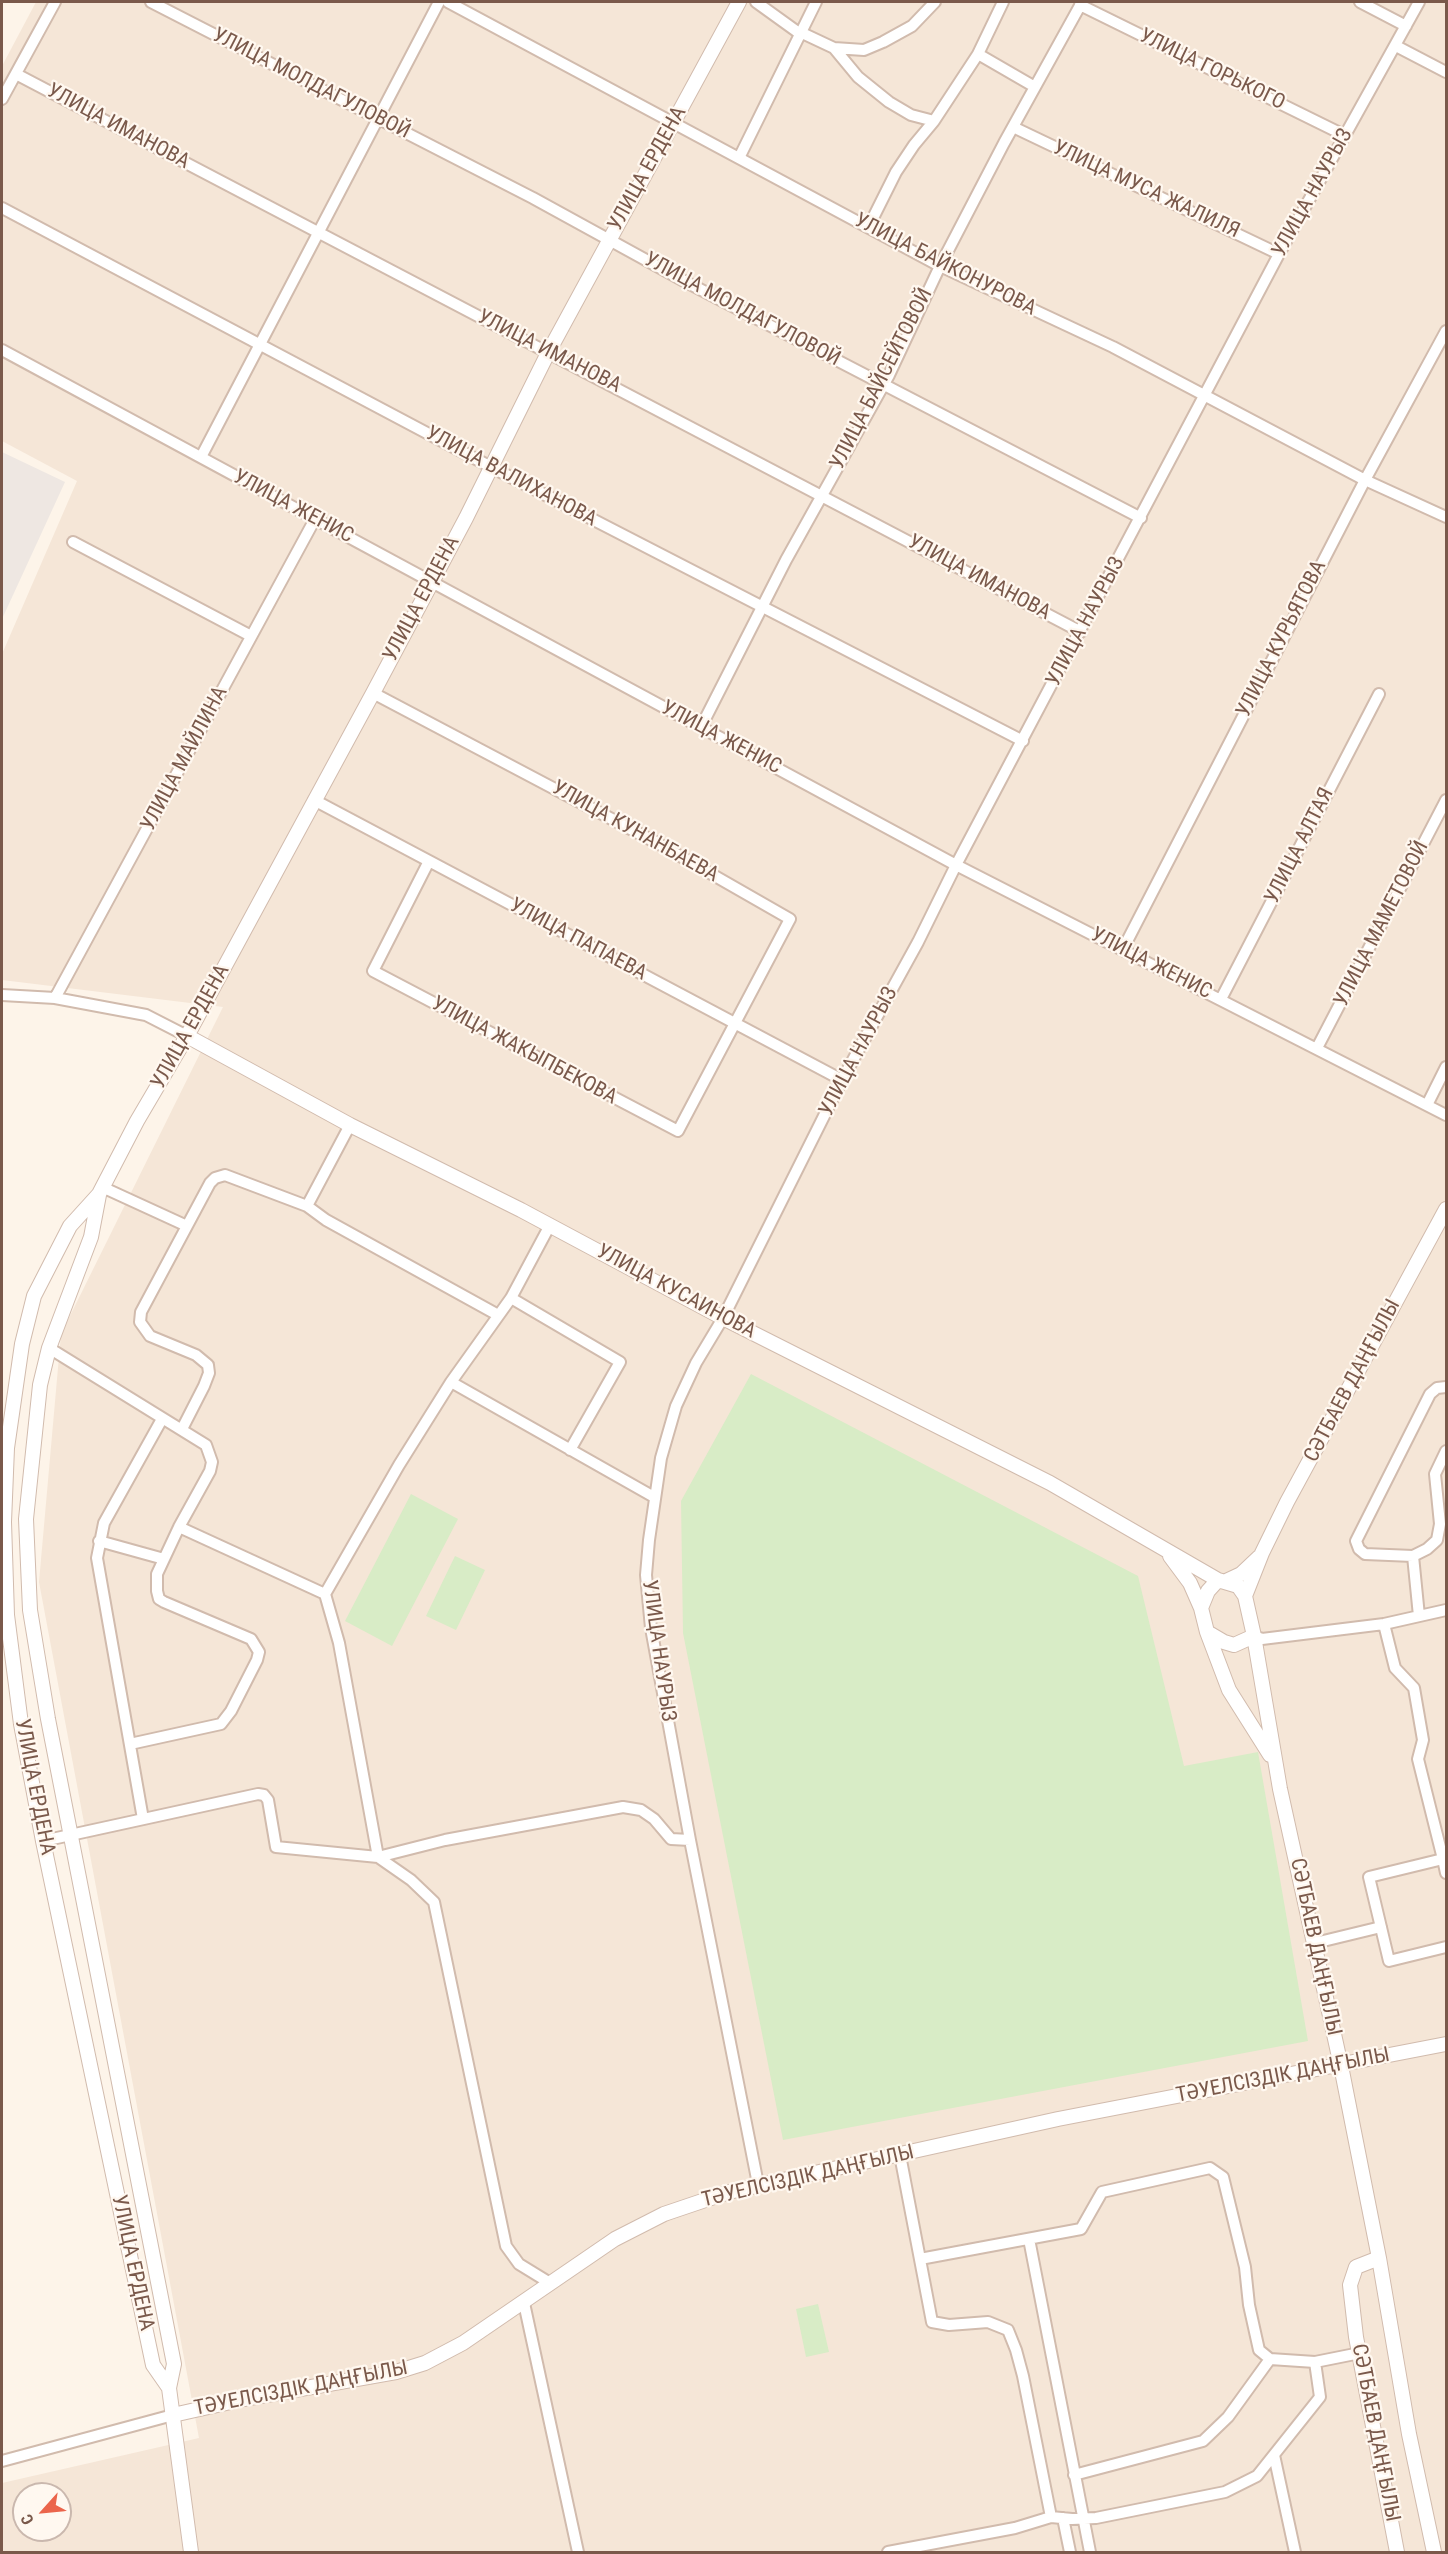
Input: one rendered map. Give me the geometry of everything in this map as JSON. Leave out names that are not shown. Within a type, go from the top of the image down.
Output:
[{"type":"street","points":[[2,99],[55,2]]},
{"type":"street","name":"УЛИЦА МОЛДАГУЛОВОЙ","points":[[151,2],[1141,518]]},
{"type":"street","points":[[201,457],[376,118],[439,2]]},
{"type":"street","name":"УЛИЦА БАЙКОНУРОВА","points":[[448,2],[940,266],[1113,347],[1365,480],[1446,517]]},
{"type":"street","name":"УЛИЦА ЕРДЕНА","points":[[169,2388],[153,2365],[43,1841],[21,1724],[7,1615],[4,1522],[7,1448],[18,1365],[34,1296],[70,1226],[101,1191],[137,1121],[187,1036],[432,582],[548,353],[739,2]]},
{"type":"street","points":[[756,2],[799,32],[834,48],[864,50],[912,26],[936,2]]},
{"type":"street","points":[[739,158],[799,32],[816,2]]},
{"type":"street","points":[[868,226],[896,172],[934,121],[978,54],[1003,2]]},
{"type":"street","points":[[1360,2],[1407,26]]},
{"type":"street","name":"УЛИЦА НАУРЫЗ","points":[[758,2184],[651,1628],[646,1575],[654,1497],[661,1458],[676,1406],[696,1363],[723,1318],[842,1080],[918,942],[956,865],[1081,632],[1204,395],[1344,135],[1419,2]]},
{"type":"street","name":"УЛИЦА БАЙСЕЙТОВОЙ","points":[[701,727],[822,495],[884,384],[940,266],[1013,127],[1081,4]]},
{"type":"street","name":"УЛИЦА ГОРЬКОГО","points":[[1081,4],[1344,135]]},
{"type":"street","points":[[1396,46],[1446,72]]},
{"type":"street","points":[[834,48],[858,77],[889,102],[911,115],[934,121]]},
{"type":"street","points":[[978,54],[1035,87]]},
{"type":"street","name":"УЛИЦА ИМАНОВА","points":[[16,74],[1081,632]]},
{"type":"street","name":"УЛИЦА МУСА ЖАЛИЛЯ","points":[[1013,127],[1280,254]]},
{"type":"street","name":"УЛИЦА ВАЛИХАНОВА","points":[[2,208],[491,467],[1023,741]]},
{"type":"street","name":"УЛИЦА КУРЬЯТОВА","points":[[1123,949],[1365,480],[1446,331]]},
{"type":"street","name":"УЛИЦА ЖЕНИС","points":[[2,350],[956,865],[1446,1115]]},
{"type":"street","name":"УЛИЦА МАЙЛИНА","points":[[55,998],[315,519]]},
{"type":"street","points":[[73,542],[251,636]]},
{"type":"street","name":"УЛИЦА КУНАНБАЕВА","points":[[373,693],[650,839],[790,919],[735,1023]]},
{"type":"street","name":"УЛИЦА АЛТАЯ","points":[[1221,999],[1379,694]]},
{"type":"street","name":"УЛИЦА ПАПАЕВА","points":[[314,800],[842,1080]]},
{"type":"street","name":"УЛИЦА МАМЕТОВОЙ","points":[[1317,1048],[1446,800]]},
{"type":"street","name":"УЛИЦА ЖАКЫПБЕКОВА","points":[[429,861],[374,969],[375,974],[502,1038],[674,1131],[680,1128],[735,1023]]},
{"type":"street","points":[[2,995],[55,998],[146,1015],[187,1036]]},
{"type":"street","name":"УЛИЦА КУСАИНОВА","points":[[187,1036],[350,1125],[550,1226],[723,1318],[1050,1483],[1164,1550],[1222,1580]]},
{"type":"street","points":[[1427,1105],[1446,1067]]},
{"type":"street","points":[[307,1206],[350,1125]]},
{"type":"street","points":[[182,1429],[204,1386],[209,1373],[208,1365],[195,1354],[150,1336],[140,1322],[141,1312],[210,1183],[215,1178],[225,1175],[307,1206],[326,1220],[498,1315]]},
{"type":"street","points":[[101,1191],[187,1226]]},
{"type":"street","name":"УЛИЦА ЕРДЕНА","points":[[101,1191],[91,1237],[49,1348],[40,1385],[26,1519],[30,1610],[48,1719],[174,2364],[169,2388],[178,2472],[191,2553]]},
{"type":"street","name":"СӘТБАЕВ ДАҢҒЫЛЫ","points":[[1245,1596],[1287,1503],[1446,1209]]},
{"type":"street","points":[[549,2283],[519,2265],[506,2246],[434,1902],[411,1880],[378,1857],[339,1642],[325,1594],[399,1465],[451,1382],[511,1298],[550,1226]]},
{"type":"street","points":[[511,1298],[620,1362],[570,1450]]},
{"type":"street","points":[[49,1348],[206,1445],[212,1462],[210,1471],[179,1527],[157,1574],[156,1585],[159,1599],[251,1639],[259,1652],[231,1711],[221,1724],[130,1744]]},
{"type":"street","points":[[451,1382],[654,1497]]},
{"type":"street","points":[[1446,1387],[1437,1388],[1430,1394],[1356,1540],[1359,1549],[1365,1554],[1413,1556],[1427,1549],[1437,1540],[1440,1524],[1435,1474],[1446,1451]]},
{"type":"street","points":[[143,1819],[97,1558],[104,1523],[162,1419]]},
{"type":"street","points":[[179,1527],[325,1594]]},
{"type":"street","points":[[99,1541],[164,1559]]},
{"type":"street","points":[[1164,1550],[1190,1583],[1229,1690],[1257,1731],[1276,1766]]},
{"type":"street","points":[[1201,1608],[1208,1591],[1222,1580],[1241,1575],[1262,1554]]},
{"type":"street","points":[[1413,1556],[1419,1616]]},
{"type":"street","points":[[1222,1580],[1238,1586],[1245,1596],[1254,1636]]},
{"type":"street","points":[[1207,1632],[1234,1645],[1254,1636],[1262,1639],[1384,1624],[1446,1610]]},
{"type":"street","points":[[1384,1624],[1395,1668],[1414,1688],[1424,1740],[1418,1759],[1446,1873]]},
{"type":"street","name":"СӘТБАЕВ ДАҢҒЫЛЫ","points":[[1254,1636],[1276,1766],[1341,2066],[1434,2553]]},
{"type":"street","points":[[43,1841],[258,1794],[264,1795],[268,1800],[276,1847],[378,1857],[445,1840],[623,1807],[641,1810],[654,1819],[671,1839],[690,1840]]},
{"type":"street","points":[[1443,1859],[1369,1876],[1389,1961],[1446,1947]]},
{"type":"street","points":[[1315,1943],[1381,1927]]},
{"type":"street","name":"ТӘУЕЛСІЗДІК ДАҢҒЫЛЫ","points":[[173,2415],[244,2398],[396,2372],[425,2363],[463,2343],[615,2239],[664,2214],[758,2184],[1058,2119],[1446,2044]]},
{"type":"street","points":[[900,2155],[932,2322],[949,2325],[988,2322],[1008,2330],[1023,2376],[1052,2517]]},
{"type":"street","points":[[920,2259],[1081,2229],[1102,2192],[1210,2168],[1223,2177],[1245,2267],[1249,2305],[1259,2350],[1270,2360],[1315,2362],[1360,2353]]},
{"type":"street","points":[[1029,2239],[1090,2553]]},
{"type":"street","name":"СӘТБАЕВ ДАҢҒЫЛЫ","points":[[1379,2258],[1356,2266],[1350,2285],[1360,2353],[1397,2553]]},
{"type":"street","points":[[524,2303],[578,2553]]},
{"type":"street","points":[[1074,2475],[1203,2441],[1228,2417],[1270,2360]]},
{"type":"street","points":[[888,2553],[1015,2528],[1052,2517],[1096,2518],[1226,2492],[1257,2476],[1320,2397],[1315,2362]]},
{"type":"street","points":[[2,2460],[173,2415]]},
{"type":"street","points":[[1274,2455],[1295,2553]]},
{"type":"street","points":[[1063,2518],[1070,2553]]},
{"type":"shaded area","points":[[36,2],[1446,2],[1446,2552],[2,2552],[2,2483],[199,2438],[39,1582],[61,1334],[223,1007],[2,980],[2,654],[77,481],[2,441],[2,66]]},
{"type":"shaded area","points":[[2,452],[65,482],[2,619]]},
{"type":"green space","points":[[751,1374],[1138,1576],[1184,1766],[1258,1752],[1308,2041],[783,2140],[683,1633],[681,1501]]},
{"type":"green space","points":[[411,1494],[458,1519],[392,1646],[345,1621]]},
{"type":"green space","points":[[455,1556],[485,1570],[456,1630],[426,1616]]},
{"type":"green space","points":[[818,2304],[829,2352],[806,2357],[796,2309]]}]
